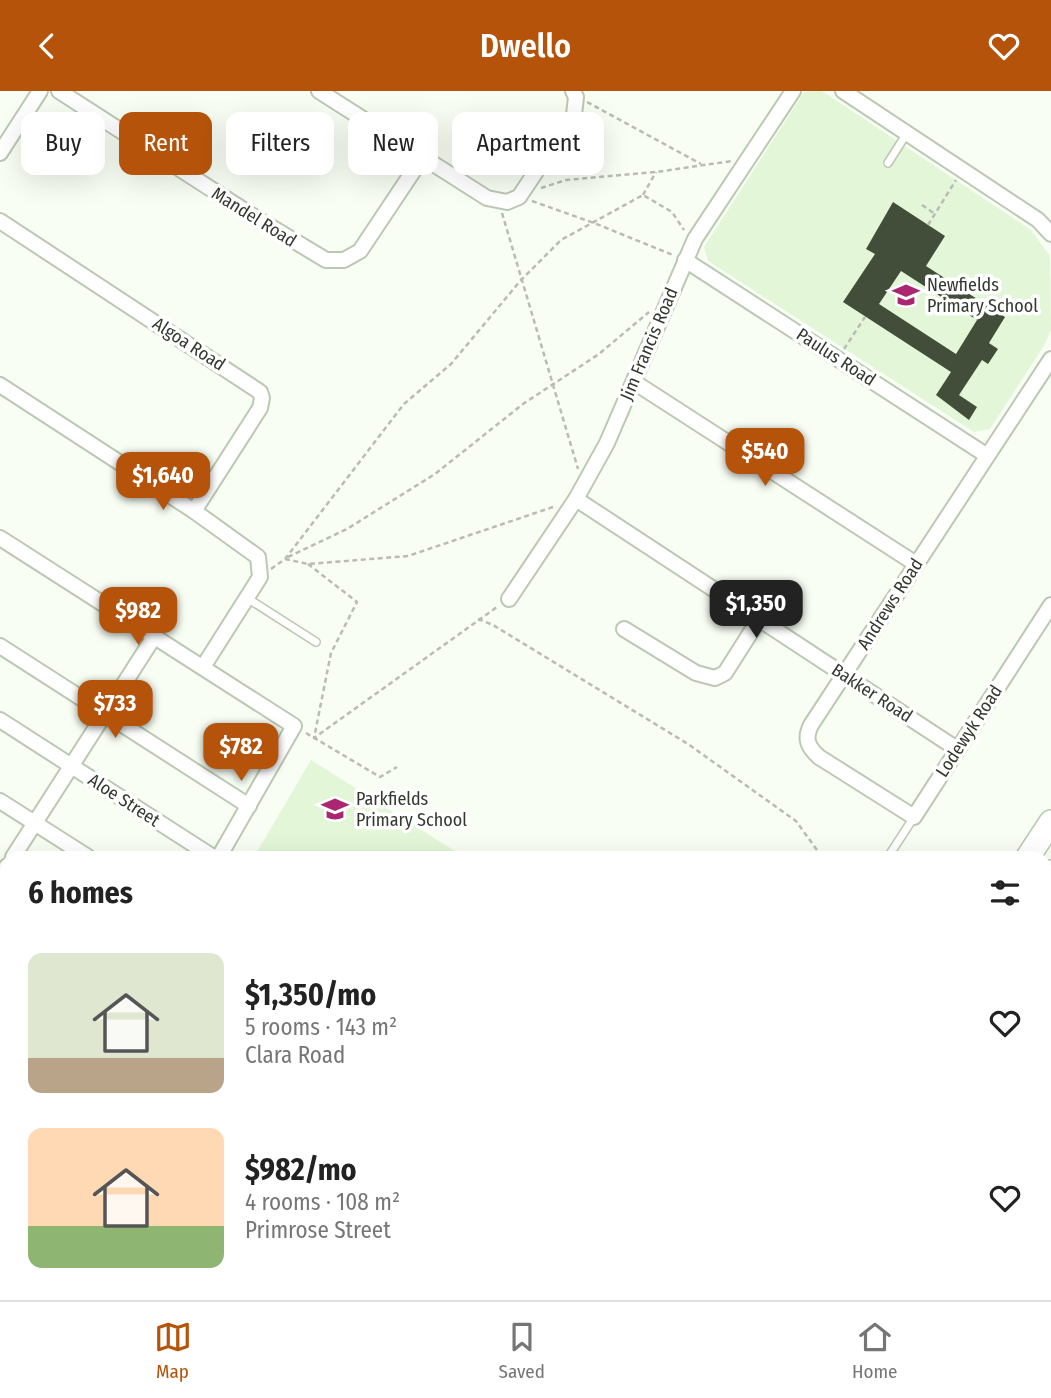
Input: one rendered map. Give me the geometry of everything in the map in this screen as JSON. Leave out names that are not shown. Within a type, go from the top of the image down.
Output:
[{"type":"highway","points":[[1032,851],[1051,822]]},
{"type":"street","points":[[0,153],[40,91]]},
{"type":"street","name":"Mandel Road","points":[[59,91],[326,260],[344,260],[364,247],[411,175]]},
{"type":"street","points":[[319,91],[351,112]]},
{"type":"street","name":"Jim Francis Road","points":[[509,600],[576,499],[607,443],[695,239],[793,91]]},
{"type":"street","points":[[843,91],[1038,221],[1051,234]]},
{"type":"street","points":[[438,168],[487,198],[513,200],[575,115],[575,94]]},
{"type":"street","name":"Algoa Road","points":[[0,221],[260,392],[260,408],[194,511]]},
{"type":"street","name":"Paulus Road","points":[[685,260],[986,455]]},
{"type":"street","name":"Andrews Road","points":[[914,817],[819,757],[811,750],[807,733],[1051,359]]},
{"type":"street","points":[[634,382],[916,564]]},
{"type":"street","points":[[0,385],[254,552],[260,561],[260,577],[202,667]]},
{"type":"street","name":"Bakker Road","points":[[576,499],[758,621],[957,749]]},
{"type":"street","points":[[0,538],[294,726],[220,851]]},
{"type":"street","name":"Lodewyk Road","points":[[914,817],[1051,605]]},
{"type":"street","points":[[624,629],[696,673],[715,678],[725,673],[758,621]]},
{"type":"street","points":[[17,851],[154,637]]},
{"type":"street","points":[[0,646],[249,806]]},
{"type":"street","name":"Aloe Street","points":[[0,720],[206,851]]},
{"type":"street","points":[[0,801],[79,851]]},
{"type":"lane","points":[[888,163],[907,134]]},
{"type":"lane","points":[[247,598],[316,642]]},
{"type":"lane","name":"Lodewyk Road","points":[[892,851],[914,817]]},
{"type":"path","points":[[575,94],[701,165]]},
{"type":"path","points":[[586,480],[578,469],[502,212],[513,200],[566,180],[656,172],[738,160],[745,164]]},
{"type":"path","points":[[928,225],[962,170]]},
{"type":"path","points":[[285,559],[404,404],[451,364],[521,281],[561,240],[643,195],[656,172]]},
{"type":"path","points":[[643,195],[672,212],[688,235],[695,239]]},
{"type":"path","points":[[513,200],[594,223],[685,260]]},
{"type":"path","points":[[922,205],[935,214]]},
{"type":"path","points":[[260,577],[285,559],[347,529],[435,474],[523,404],[598,354],[668,299]]},
{"type":"path","points":[[838,359],[865,317]]},
{"type":"path","points":[[285,559],[308,564],[408,557],[576,499]]},
{"type":"path","points":[[308,564],[357,602],[331,653],[314,738]]},
{"type":"path","points":[[314,738],[478,619],[509,600]]},
{"type":"path","points":[[478,619],[493,625],[688,744],[796,821],[818,851]]},
{"type":"path","points":[[294,726],[380,777],[397,767]]},
{"type":"shaded area","name":"Newfields Primary School","points":[[822,91],[1031,230],[1050,256],[1051,330],[1045,344],[990,429],[974,432],[708,261],[704,247],[804,92]]},
{"type":"shaded area","name":"Parkfields Primary School","points":[[311,760],[455,851],[258,851]]},
{"type":"building","points":[[893,202],[945,236],[926,266],[1005,317],[989,343],[998,349],[988,364],[982,360],[959,395],[977,407],[969,420],[936,395],[951,372],[843,302],[875,254],[866,249]],"holes":[[[901,271],[977,320],[956,354],[879,304]]]},
{"type":"place","name":"Newfields Primary School","points":[[906,295]]},
{"type":"place","name":"Parkfields Primary School","points":[[335,809]]}]
